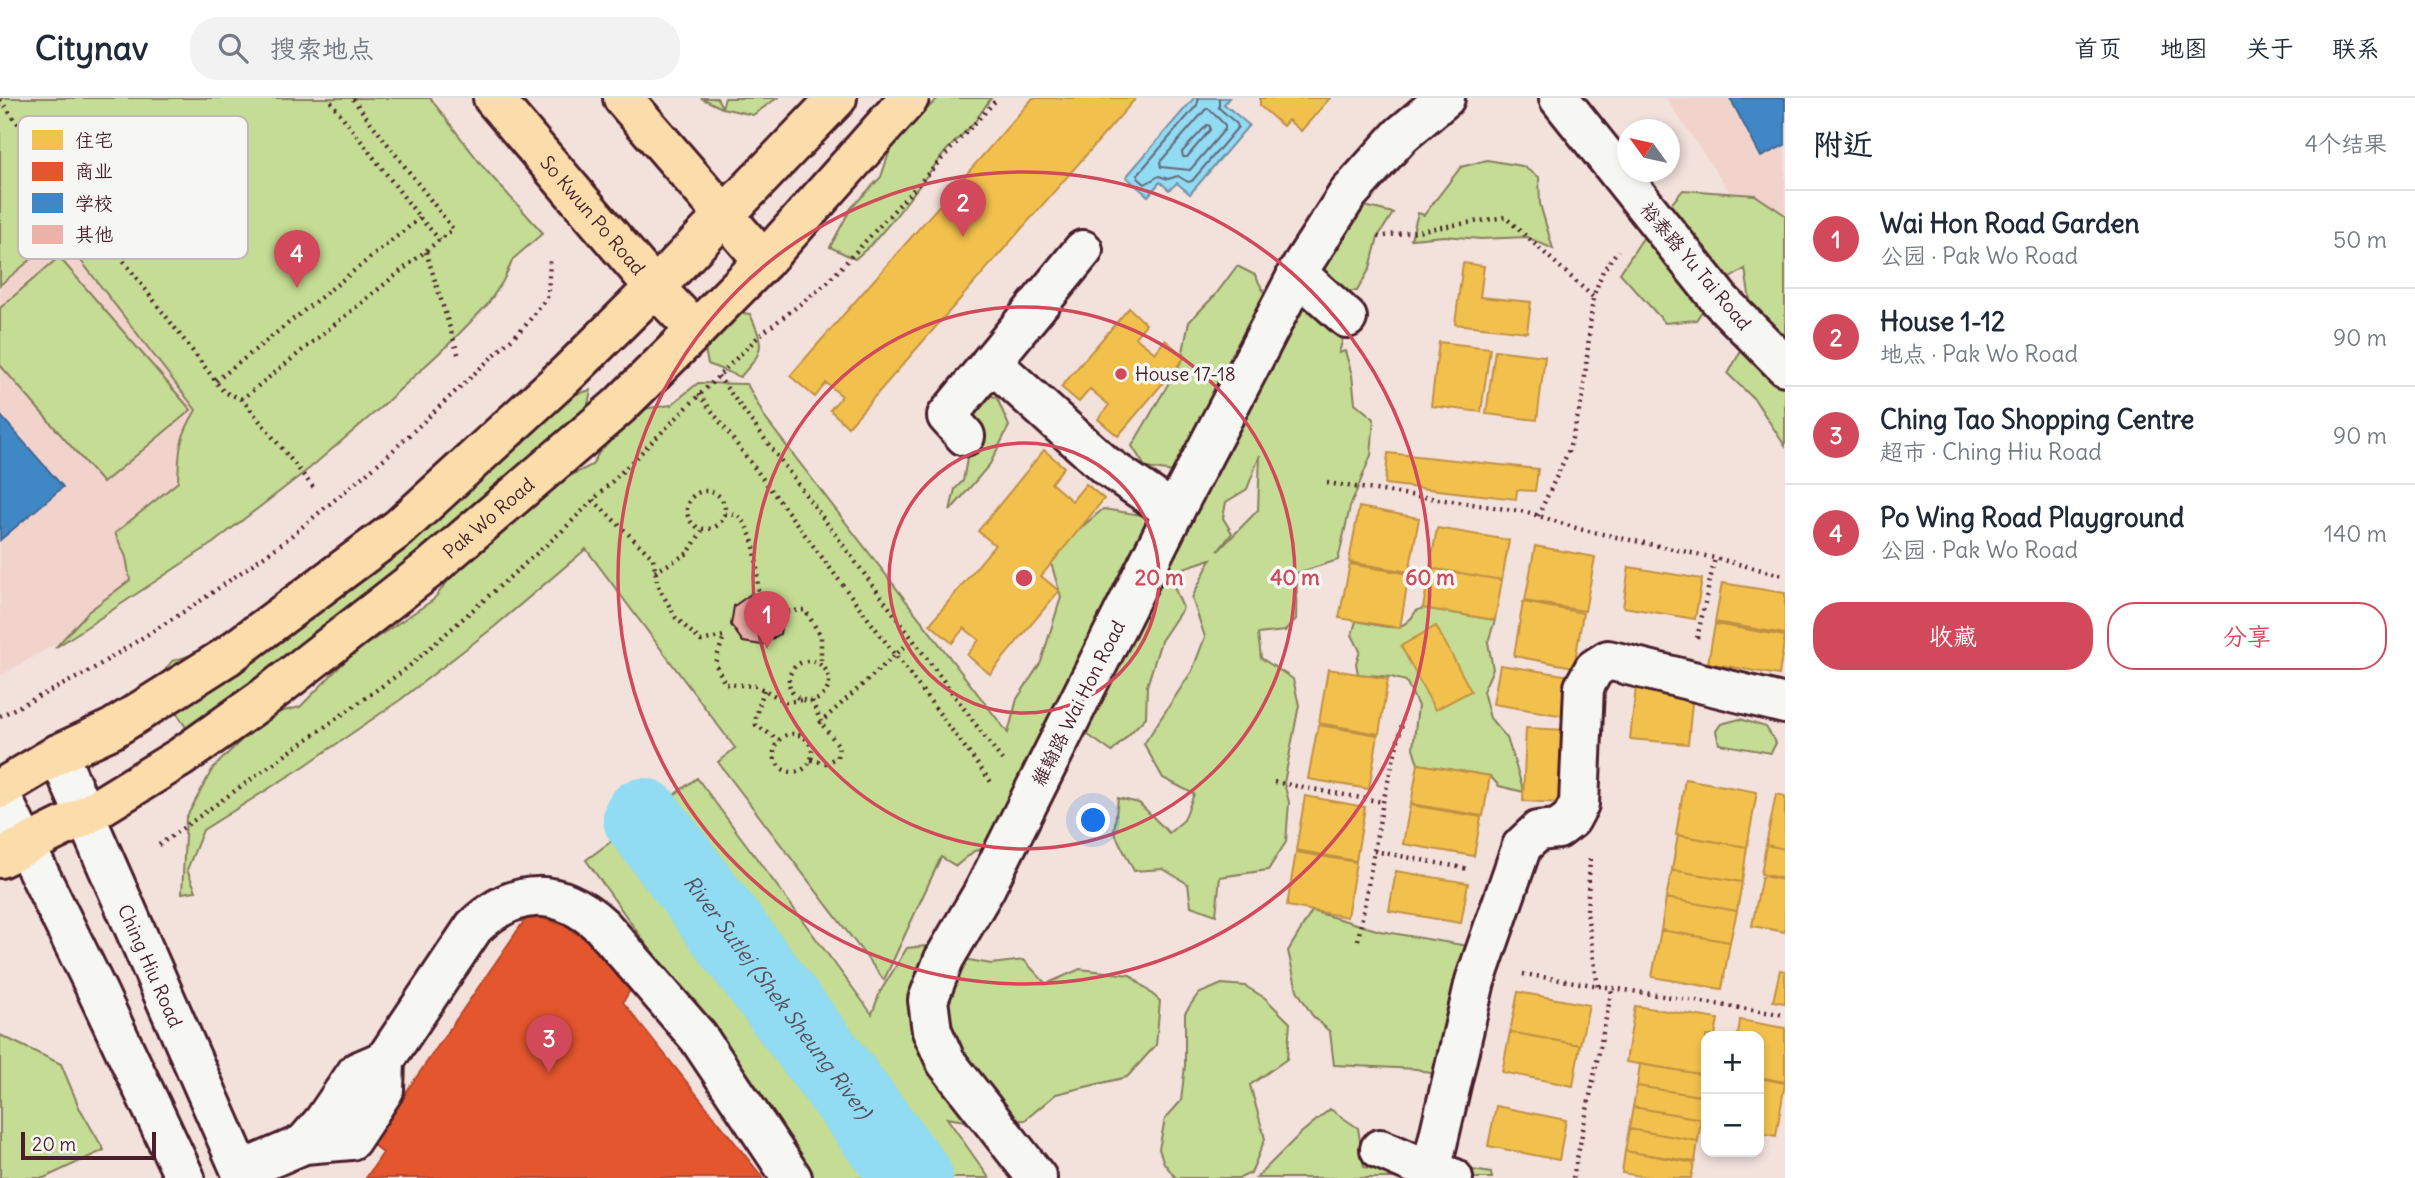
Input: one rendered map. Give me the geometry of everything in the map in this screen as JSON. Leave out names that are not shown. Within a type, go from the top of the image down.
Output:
[{"type":"main road","name":"So Kwun Po Road","points":[[493,98],[654,287],[696,330]]},
{"type":"main road","points":[[623,98],[764,261]]},
{"type":"main road","points":[[0,791],[58,754],[112,729],[226,657],[399,528],[568,373],[837,98]]},
{"type":"main road","name":"Pak Wo Road","points":[[13,852],[85,816],[181,757],[261,701],[429,569],[618,407],[764,261],[909,98]]},
{"type":"street","name":"維翰路 Wai Hon Road","points":[[1037,1178],[947,1062],[932,1031],[930,997],[944,959],[985,890],[1297,273],[1348,194],[1401,135],[1445,98]]},
{"type":"street","name":"裕泰路 Yu Tai Road","points":[[1559,98],[1720,300],[1785,366]]},
{"type":"street","points":[[965,436],[947,416],[1083,250]]},
{"type":"street","points":[[1297,273],[1347,318]]},
{"type":"street","points":[[991,362],[1105,465],[1174,512]]},
{"type":"street","points":[[1380,1149],[1443,1175],[1480,966],[1522,846],[1538,831],[1558,829],[1571,820],[1579,804],[1584,687],[1594,669],[1608,660],[1785,704]]},
{"type":"street","name":"Ching Hiu Road","points":[[58,754],[243,1175]]},
{"type":"street","points":[[0,791],[13,852],[185,1178]]},
{"type":"street","points":[[243,1175],[304,1144],[323,1122],[357,1072],[385,1060],[474,927],[490,912],[508,902],[528,897],[549,897],[569,902],[587,912],[602,926],[698,1037],[792,1178]]},
{"type":"path","points":[[328,98],[440,240]]},
{"type":"path","points":[[242,399],[453,229],[352,98]]},
{"type":"path","points":[[159,845],[406,669],[562,531],[760,335],[825,285],[998,98]]},
{"type":"path","points":[[0,100],[18,123]]},
{"type":"path","points":[[1378,237],[1505,217],[1593,297]]},
{"type":"path","points":[[216,381],[420,218]]},
{"type":"path","points":[[1538,516],[1569,450],[1583,396],[1593,297],[1603,271],[1618,250]]},
{"type":"path","points":[[426,252],[459,357]]},
{"type":"path","points":[[122,259],[224,391],[242,399],[313,487]]},
{"type":"path","points":[[0,716],[88,672],[197,604],[284,542],[386,457],[525,326],[548,296],[550,261]]},
{"type":"path","points":[[718,375],[1007,768]]},
{"type":"path","points":[[699,394],[996,790]]},
{"type":"path","points":[[1327,483],[1514,510],[1579,529],[1785,576]]},
{"type":"path","points":[[656,572],[688,553],[702,531],[718,526],[726,508],[719,496],[708,491],[696,494],[689,503],[687,514],[702,531]]},
{"type":"path","points":[[593,500],[653,558],[658,586],[676,618],[701,641],[724,636],[715,663],[725,684],[757,686],[786,702],[812,701],[824,694],[828,688],[829,675],[822,664],[808,660],[795,666],[789,678],[792,692],[803,700]]},
{"type":"path","points":[[725,514],[738,515],[748,527],[757,561],[758,595]]},
{"type":"path","points":[[1688,680],[1715,558]]},
{"type":"path","points":[[781,612],[805,610],[821,636],[821,660]]},
{"type":"path","points":[[821,722],[912,640]]},
{"type":"path","points":[[764,690],[756,725],[779,740]]},
{"type":"path","points":[[811,760],[826,764],[837,757],[839,746],[821,722],[812,701]]},
{"type":"path","points":[[1358,940],[1383,802],[1403,720]]},
{"type":"path","points":[[792,734],[804,737],[812,748],[811,760],[803,770],[791,773],[785,771],[776,763],[775,745],[792,734]]},
{"type":"path","points":[[1274,782],[1383,802]]},
{"type":"path","points":[[1374,851],[1482,871]]},
{"type":"path","points":[[1480,966],[1785,1015]]},
{"type":"path","points":[[1573,1178],[1612,989]]},
{"type":"shaded area","points":[[1666,98],[1785,98],[1785,274]]},
{"type":"shaded area","points":[[0,138],[18,160],[18,259],[98,259],[285,489],[213,543],[113,610],[0,676]]},
{"type":"green space","points":[[0,98],[430,98],[484,168],[543,233],[513,259],[503,281],[487,305],[452,341],[310,468],[213,543],[55,648],[88,612],[130,580],[126,557],[115,533],[178,482],[181,444],[196,410],[80,259],[248,259],[248,116],[18,116],[18,259],[32,259],[0,285]]},
{"type":"green space","points":[[701,98],[717,98],[722,107],[725,98],[777,98],[753,115],[722,108]]},
{"type":"green space","points":[[938,98],[991,98],[974,123],[946,151],[871,245],[855,259],[830,247],[851,208],[881,177],[892,144]]},
{"type":"green space","points":[[1487,160],[1522,166],[1539,177],[1540,204],[1553,249],[1527,237],[1481,239],[1444,236],[1411,239],[1418,213],[1424,215],[1461,167]]},
{"type":"green space","points":[[1683,190],[1755,195],[1785,215],[1785,446],[1755,400],[1728,374],[1751,332],[1751,307],[1745,269],[1722,283],[1696,320],[1665,323],[1620,273],[1643,238]]},
{"type":"green space","points":[[1356,204],[1393,213],[1378,237],[1370,268],[1357,291],[1333,291],[1323,276],[1314,216]]},
{"type":"green space","points":[[57,259],[61,259],[191,410],[103,483],[0,365],[0,308]]},
{"type":"green space","points":[[1237,266],[1255,275],[1268,300],[1313,307],[1343,338],[1339,353],[1345,351],[1352,375],[1355,403],[1374,419],[1371,455],[1350,507],[1338,560],[1297,573],[1296,619],[1285,631],[1258,634],[1261,658],[1293,679],[1299,705],[1284,783],[1289,802],[1286,842],[1268,870],[1220,877],[1216,915],[1191,906],[1188,884],[1163,869],[1134,871],[1114,832],[1118,798],[1139,803],[1169,833],[1184,820],[1194,794],[1163,778],[1144,744],[1192,671],[1205,637],[1192,598],[1211,559],[1168,573],[1183,608],[1161,641],[1147,686],[1146,717],[1112,752],[1084,732],[993,847],[974,851],[956,866],[941,857],[884,980],[718,762],[735,748],[586,549],[494,627],[400,700],[303,767],[203,830],[187,870],[196,891],[182,893],[186,818],[213,768],[267,715],[300,707],[352,654],[433,600],[484,535],[558,482],[592,465],[611,431],[628,411],[671,405],[698,383],[747,384],[765,418],[1008,733],[1017,699],[1041,662],[1061,597],[1051,563],[1076,532],[1103,509],[1161,518],[1181,473],[1146,468],[1132,446],[1181,362],[1189,322],[1216,294]],"holes":[[[1260,455],[1258,510],[1218,551],[1232,533],[1223,518],[1226,502],[1247,489]]]},
{"type":"green space","points":[[735,312],[750,314],[760,342],[754,361],[740,377],[708,364],[703,340]]},
{"type":"green space","points":[[954,379],[997,398],[1009,426],[990,464],[950,511],[955,489],[963,481],[968,453]]},
{"type":"green space","points":[[591,390],[585,419],[413,571],[187,729],[176,712],[149,691],[172,661],[222,645],[238,653],[508,413]]},
{"type":"green space","points":[[1423,608],[1495,620],[1488,642],[1493,669],[1483,691],[1490,718],[1507,738],[1524,792],[1499,786],[1490,776],[1418,764],[1413,748],[1418,706],[1406,681],[1358,674],[1356,663],[1360,651],[1352,635],[1356,621],[1398,627]]},
{"type":"green space","points":[[1740,719],[1766,727],[1776,743],[1771,753],[1719,744],[1716,731],[1721,724]]},
{"type":"green space","points":[[697,778],[872,1014],[880,992],[907,948],[937,945],[969,960],[991,964],[1024,960],[1046,984],[1080,969],[1130,975],[1160,1001],[1156,1045],[1127,1077],[1056,1094],[1025,1120],[976,1123],[947,1118],[989,1178],[813,1178],[586,860]]},
{"type":"green space","points":[[1312,911],[1380,931],[1468,946],[1436,1075],[1417,1069],[1334,1065],[1330,1032],[1312,1015],[1297,990],[1288,951]]},
{"type":"green space","points":[[1222,984],[1245,986],[1265,998],[1290,1023],[1287,1059],[1250,1085],[1265,1139],[1251,1173],[1240,1178],[1176,1178],[1164,1163],[1159,1149],[1165,1119],[1181,1101],[1185,1065],[1185,1013],[1198,994]]},
{"type":"green space","points":[[0,1035],[61,1064],[79,1107],[104,1150],[44,1178],[0,1178]]},
{"type":"green space","points":[[1330,1109],[1358,1128],[1364,1167],[1389,1172],[1460,1168],[1491,1173],[1492,1178],[1256,1178],[1301,1133]]},
{"type":"water","points":[[1194,98],[1229,98],[1224,104],[1249,125],[1190,194],[1177,183],[1169,190],[1160,182],[1148,196],[1126,177]]},
{"type":"building: 住宅","points":[[1033,98],[1136,98],[848,427],[830,410],[842,396],[826,383],[815,397],[790,376]]},
{"type":"building: 住宅","points":[[1260,98],[1330,98],[1301,131],[1288,120],[1283,126],[1260,106]]},
{"type":"building: 住宅","points":[[1463,263],[1484,266],[1480,297],[1531,302],[1527,332],[1455,324]]},
{"type":"building: 住宅","name":"House 17-18","points":[[1129,308],[1146,324],[1135,337],[1155,353],[1165,340],[1185,357],[1118,436],[1098,419],[1109,405],[1090,389],[1079,402],[1061,387]]},
{"type":"building: 住宅","points":[[1439,342],[1490,348],[1481,412],[1431,406]]},
{"type":"building: 住宅","points":[[1495,350],[1545,356],[1537,420],[1486,414]]},
{"type":"building: 住宅","points":[[1044,450],[1064,467],[1051,483],[1072,501],[1086,484],[1104,499],[1041,576],[1059,591],[990,674],[967,655],[979,640],[964,628],[952,643],[930,624],[995,545],[978,531]]},
{"type":"building: 住宅","points":[[1388,453],[1538,469],[1535,491],[1517,490],[1516,499],[1385,484]]},
{"type":"building: 住宅","points":[[1359,507],[1419,518],[1409,572],[1349,562]]},
{"type":"building: 住宅","points":[[1437,528],[1509,540],[1502,580],[1430,568]]},
{"type":"building: 住宅","points":[[1535,546],[1595,557],[1585,611],[1525,601]]},
{"type":"building: 住宅","points":[[1350,564],[1409,574],[1400,628],[1339,618]]},
{"type":"building: 住宅","points":[[1629,567],[1702,579],[1695,619],[1623,607]]},
{"type":"building: 住宅","points":[[1430,568],[1502,580],[1495,620],[1423,608]]},
{"type":"building: 住宅","points":[[1722,583],[1785,593],[1785,634],[1715,622]]},
{"type":"building: 住宅","points":[[1523,602],[1583,613],[1574,667],[1514,656]]},
{"type":"building: 住宅","points":[[1715,624],[1785,636],[1779,675],[1708,663]]},
{"type":"building: 住宅","points":[[1436,626],[1471,691],[1435,710],[1401,646]]},
{"type":"building: 住宅","points":[[1500,665],[1571,676],[1565,716],[1493,704]]},
{"type":"building: 住宅","points":[[1328,669],[1388,679],[1379,734],[1319,723]]},
{"type":"building: 住宅","points":[[1636,687],[1693,692],[1688,744],[1630,739]]},
{"type":"building: 住宅","points":[[1318,725],[1378,735],[1369,789],[1308,779]]},
{"type":"building: 住宅","points":[[1526,728],[1566,730],[1563,803],[1523,801]]},
{"type":"building: 住宅","points":[[1418,764],[1490,776],[1483,816],[1411,804]]},
{"type":"building: 住宅","points":[[1685,779],[1757,792],[1747,847],[1676,835]]},
{"type":"building: 住宅","points":[[1776,794],[1785,796],[1785,849],[1766,845]]},
{"type":"building: 住宅","points":[[1305,796],[1365,807],[1356,861],[1296,850]]},
{"type":"building: 住宅","points":[[1410,805],[1481,817],[1474,856],[1403,844]]},
{"type":"building: 住宅","points":[[1678,835],[1747,847],[1742,882],[1672,870]]},
{"type":"building: 住宅","points":[[1766,845],[1785,849],[1785,879],[1761,874]]},
{"type":"building: 住宅","points":[[1296,852],[1356,862],[1347,917],[1287,906]]},
{"type":"building: 住宅","points":[[1672,870],[1742,882],[1737,911],[1666,898]]},
{"type":"building: 住宅","points":[[1396,871],[1468,883],[1461,923],[1389,911]]},
{"type":"building: 住宅","points":[[1762,876],[1785,880],[1785,932],[1752,926]]},
{"type":"building: 住宅","points":[[1666,898],[1737,911],[1730,942],[1661,930]]},
{"type":"building: 住宅","points":[[1661,930],[1730,942],[1722,989],[1652,977]]},
{"type":"building: 住宅","points":[[528,933],[550,948],[559,934],[600,962],[590,976],[612,991],[592,1018],[566,1000],[557,1013],[584,1031],[545,1089],[529,1078],[523,1085],[512,1078],[505,1090],[515,1097],[509,1105],[525,1116],[503,1149],[487,1138],[481,1145],[471,1138],[466,1145],[461,1141],[454,1150],[494,1178],[399,1178],[413,1159],[386,1141],[405,1113],[432,1132],[441,1118],[431,1111],[435,1103],[419,1092],[443,1059],[459,1070],[464,1062],[474,1069],[483,1057],[472,1050],[477,1043],[461,1032],[472,1015],[499,1033],[508,1019],[482,1001],[501,974],[527,992],[536,979],[509,961]]},
{"type":"building: 住宅","points":[[1780,970],[1785,971],[1785,1003],[1773,1001]]},
{"type":"building: 住宅","points":[[1518,992],[1589,1005],[1580,1045],[1510,1032]]},
{"type":"building: 住宅","points":[[1635,1006],[1718,1019],[1716,1031],[1701,1031],[1701,1074],[1626,1062]]},
{"type":"building: 住宅","points":[[1740,1020],[1785,1028],[1785,1082],[1764,1078],[1764,1031],[1739,1031]]},
{"type":"building: 住宅","points":[[1510,1032],[1580,1045],[1573,1086],[1502,1072]]},
{"type":"building: 住宅","points":[[1640,1064],[1701,1074],[1701,1096],[1637,1086]]},
{"type":"building: 住宅","points":[[1764,1079],[1785,1083],[1776,1136],[1764,1134]]},
{"type":"building: 住宅","points":[[1637,1086],[1701,1096],[1701,1119],[1633,1107]]},
{"type":"building: 住宅","points":[[1496,1106],[1566,1120],[1559,1160],[1488,1146]]},
{"type":"building: 住宅","points":[[1633,1107],[1701,1119],[1698,1141],[1629,1129]]},
{"type":"building: 住宅","points":[[1629,1129],[1698,1141],[1695,1162],[1625,1151]]},
{"type":"building: 住宅","points":[[1625,1151],[1694,1163],[1691,1178],[1653,1178],[1622,1173]]},
{"type":"building: 商业","points":[[529,914],[563,925],[608,954],[631,989],[623,1002],[763,1178],[366,1178],[383,1153],[371,1143]]},
{"type":"building: 学校","points":[[1730,98],[1785,98],[1785,145],[1761,157]]},
{"type":"building: 学校","points":[[0,415],[63,487],[0,540]]},
{"type":"building: 其他","points":[[751,594],[771,597],[783,615],[780,634],[762,645],[743,642],[731,625],[734,606]]},
{"type":"waterway","name":"River Sutlej (Shek Sheung River)","points":[[643,818],[913,1178]]},
{"type":"place","name":"House 1-12","points":[[963,237]]},
{"type":"place","name":"Po Wing Road Playground","points":[[297,288]]},
{"type":"place","name":"House 17-18","points":[[1121,374]]},
{"type":"place","name":"Wai Hon Road Garden","points":[[767,649]]},
{"type":"place","name":"Ching Tao Shopping Centre","points":[[549,1073]]}]
